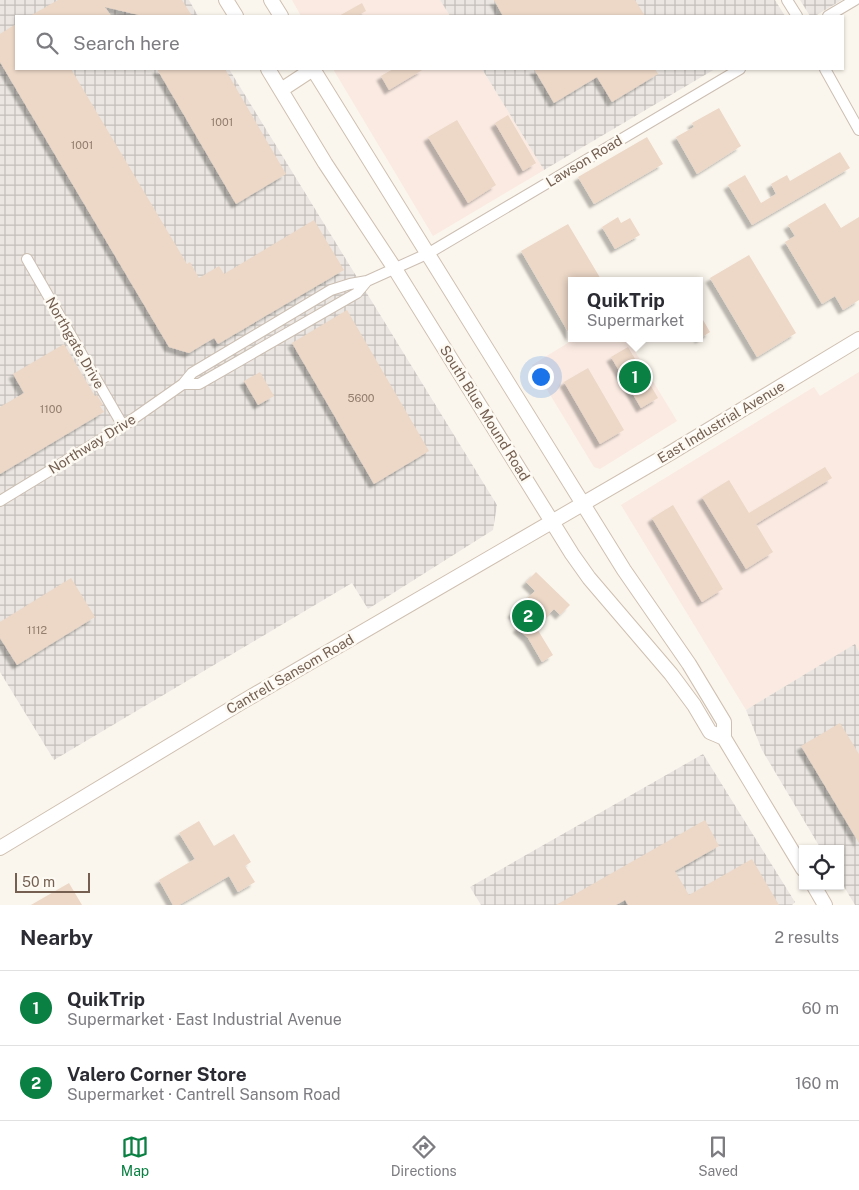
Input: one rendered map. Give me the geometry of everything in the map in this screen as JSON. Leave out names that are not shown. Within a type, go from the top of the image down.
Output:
[{"type":"main road","points":[[226,0],[235,15]]},
{"type":"main road","points":[[271,0],[280,15]]},
{"type":"main road","name":"South Blue Mound Road","points":[[269,70],[325,163],[395,269],[580,566],[671,674],[694,705],[710,732],[724,738]]},
{"type":"main road","points":[[281,90],[311,70]]},
{"type":"main road","name":"South Blue Mound Road","points":[[314,70],[429,253],[624,570],[689,664],[724,722],[724,738],[772,821],[799,863]]},
{"type":"main road","name":"East Industrial Avenue","points":[[582,503],[672,452],[859,339]]},
{"type":"main road","name":"Cantrell Sansom Road","points":[[0,848],[242,702],[582,503]]},
{"type":"main road","points":[[816,890],[825,905]]},
{"type":"street","points":[[788,0],[796,15]]},
{"type":"street","points":[[830,15],[855,0]]},
{"type":"street","name":"Lawson Road","points":[[429,253],[738,70]]},
{"type":"street","points":[[826,70],[859,130]]},
{"type":"street","name":"Northway Drive","points":[[0,501],[123,426],[183,384],[192,372],[331,290],[367,281],[429,253]]},
{"type":"street","name":"Northgate Drive","points":[[27,259],[123,426]]},
{"type":"street","name":"Northway Drive","points":[[183,384],[200,384],[357,293],[367,281]]},
{"type":"shaded area","points":[[0,0],[189,0],[197,15],[15,15],[15,70],[230,70],[497,505],[493,530],[368,609],[352,583],[54,760],[0,672]]},
{"type":"shaded area","points":[[292,0],[440,0],[449,15],[300,15]]},
{"type":"shaded area","points":[[440,0],[775,0],[784,15],[449,15]]},
{"type":"shaded area","points":[[800,0],[842,0],[817,15],[809,15]]},
{"type":"shaded area","points":[[334,70],[483,70],[544,170],[433,236]]},
{"type":"shaded area","points":[[483,70],[713,70],[544,170]]},
{"type":"shaded area","points":[[569,342],[629,342],[677,421],[600,469],[594,467],[532,365]]},
{"type":"shaded area","points":[[859,372],[859,652],[854,645],[746,710],[621,505],[814,387],[820,396]]},
{"type":"shaded area","points":[[855,644],[859,652],[859,905],[855,905],[844,887],[844,845],[819,845],[762,750],[746,710]]},
{"type":"shaded area","points":[[703,754],[795,902],[792,905],[481,905],[470,887]]},
{"type":"building","points":[[58,0],[182,0],[191,15],[139,15],[105,7],[110,15],[32,15]]},
{"type":"building","points":[[494,0],[635,0],[644,15],[502,15]]},
{"type":"building","points":[[362,3],[366,11],[359,15],[341,15]]},
{"type":"building","points":[[15,25],[15,70],[72,70],[187,264],[190,262],[199,278],[219,266],[224,274],[314,220],[344,270],[218,344],[214,338],[189,353],[169,347],[0,62],[0,34]]},
{"type":"building","points":[[158,70],[226,70],[286,174],[236,204]]},
{"type":"building","points":[[391,70],[422,70],[389,90],[381,76]]},
{"type":"building","points":[[535,70],[656,70],[658,74],[612,102],[597,77],[554,103]]},
{"type":"building","points":[[719,108],[741,146],[697,174],[676,137],[694,127],[692,123]]},
{"type":"building","points":[[508,115],[536,163],[523,171],[495,123]]},
{"type":"building","points":[[457,120],[496,185],[468,203],[428,137]]},
{"type":"building","points":[[647,137],[663,164],[594,204],[578,177]]},
{"type":"building","points":[[840,152],[850,168],[752,225],[728,185],[745,175],[761,203],[776,194],[771,184],[787,175],[790,181]]},
{"type":"building","points":[[825,203],[841,228],[859,217],[859,300],[843,310],[835,296],[822,304],[785,242],[795,236],[788,225]]},
{"type":"building","points":[[618,217],[621,223],[630,218],[640,235],[615,249],[602,227]]},
{"type":"building","points":[[568,224],[600,277],[568,277],[568,332],[521,251]]},
{"type":"building","points":[[749,255],[796,333],[757,357],[710,278]]},
{"type":"building","points":[[347,310],[429,451],[374,484],[292,343]]},
{"type":"building","points":[[703,320],[710,332],[703,336]]},
{"type":"building","points":[[64,344],[95,396],[97,395],[103,405],[100,406],[104,412],[0,474],[0,407],[24,393],[13,374]]},
{"type":"building","points":[[628,347],[658,398],[641,408],[611,357]]},
{"type":"building","points":[[588,368],[624,430],[600,444],[564,382]]},
{"type":"building","points":[[260,372],[274,396],[258,405],[244,381]]},
{"type":"building","points":[[825,467],[832,478],[756,524],[773,552],[746,569],[702,497],[729,480],[749,513]]},
{"type":"building","points":[[673,505],[723,589],[702,602],[652,518]]},
{"type":"building","points":[[536,572],[570,605],[560,615],[554,609],[536,627],[553,655],[542,662],[528,638],[517,628],[522,623],[512,613],[535,591],[526,582]]},
{"type":"building","points":[[71,578],[95,617],[17,665],[0,638],[0,622]]},
{"type":"building","points":[[840,723],[859,754],[859,843],[801,746]]},
{"type":"building","points":[[705,820],[719,846],[675,871],[689,895],[752,859],[779,905],[628,905],[625,900],[616,905],[556,905]]},
{"type":"building","points":[[199,821],[214,846],[234,834],[251,862],[245,866],[255,882],[238,892],[229,876],[179,905],[173,905],[159,880],[195,859],[179,833]]},
{"type":"building","points":[[69,883],[82,905],[31,905]]},
{"type":"place","name":"QuikTrip","points":[[635,377]]},
{"type":"place","name":"Valero Corner Store","points":[[528,616]]}]
